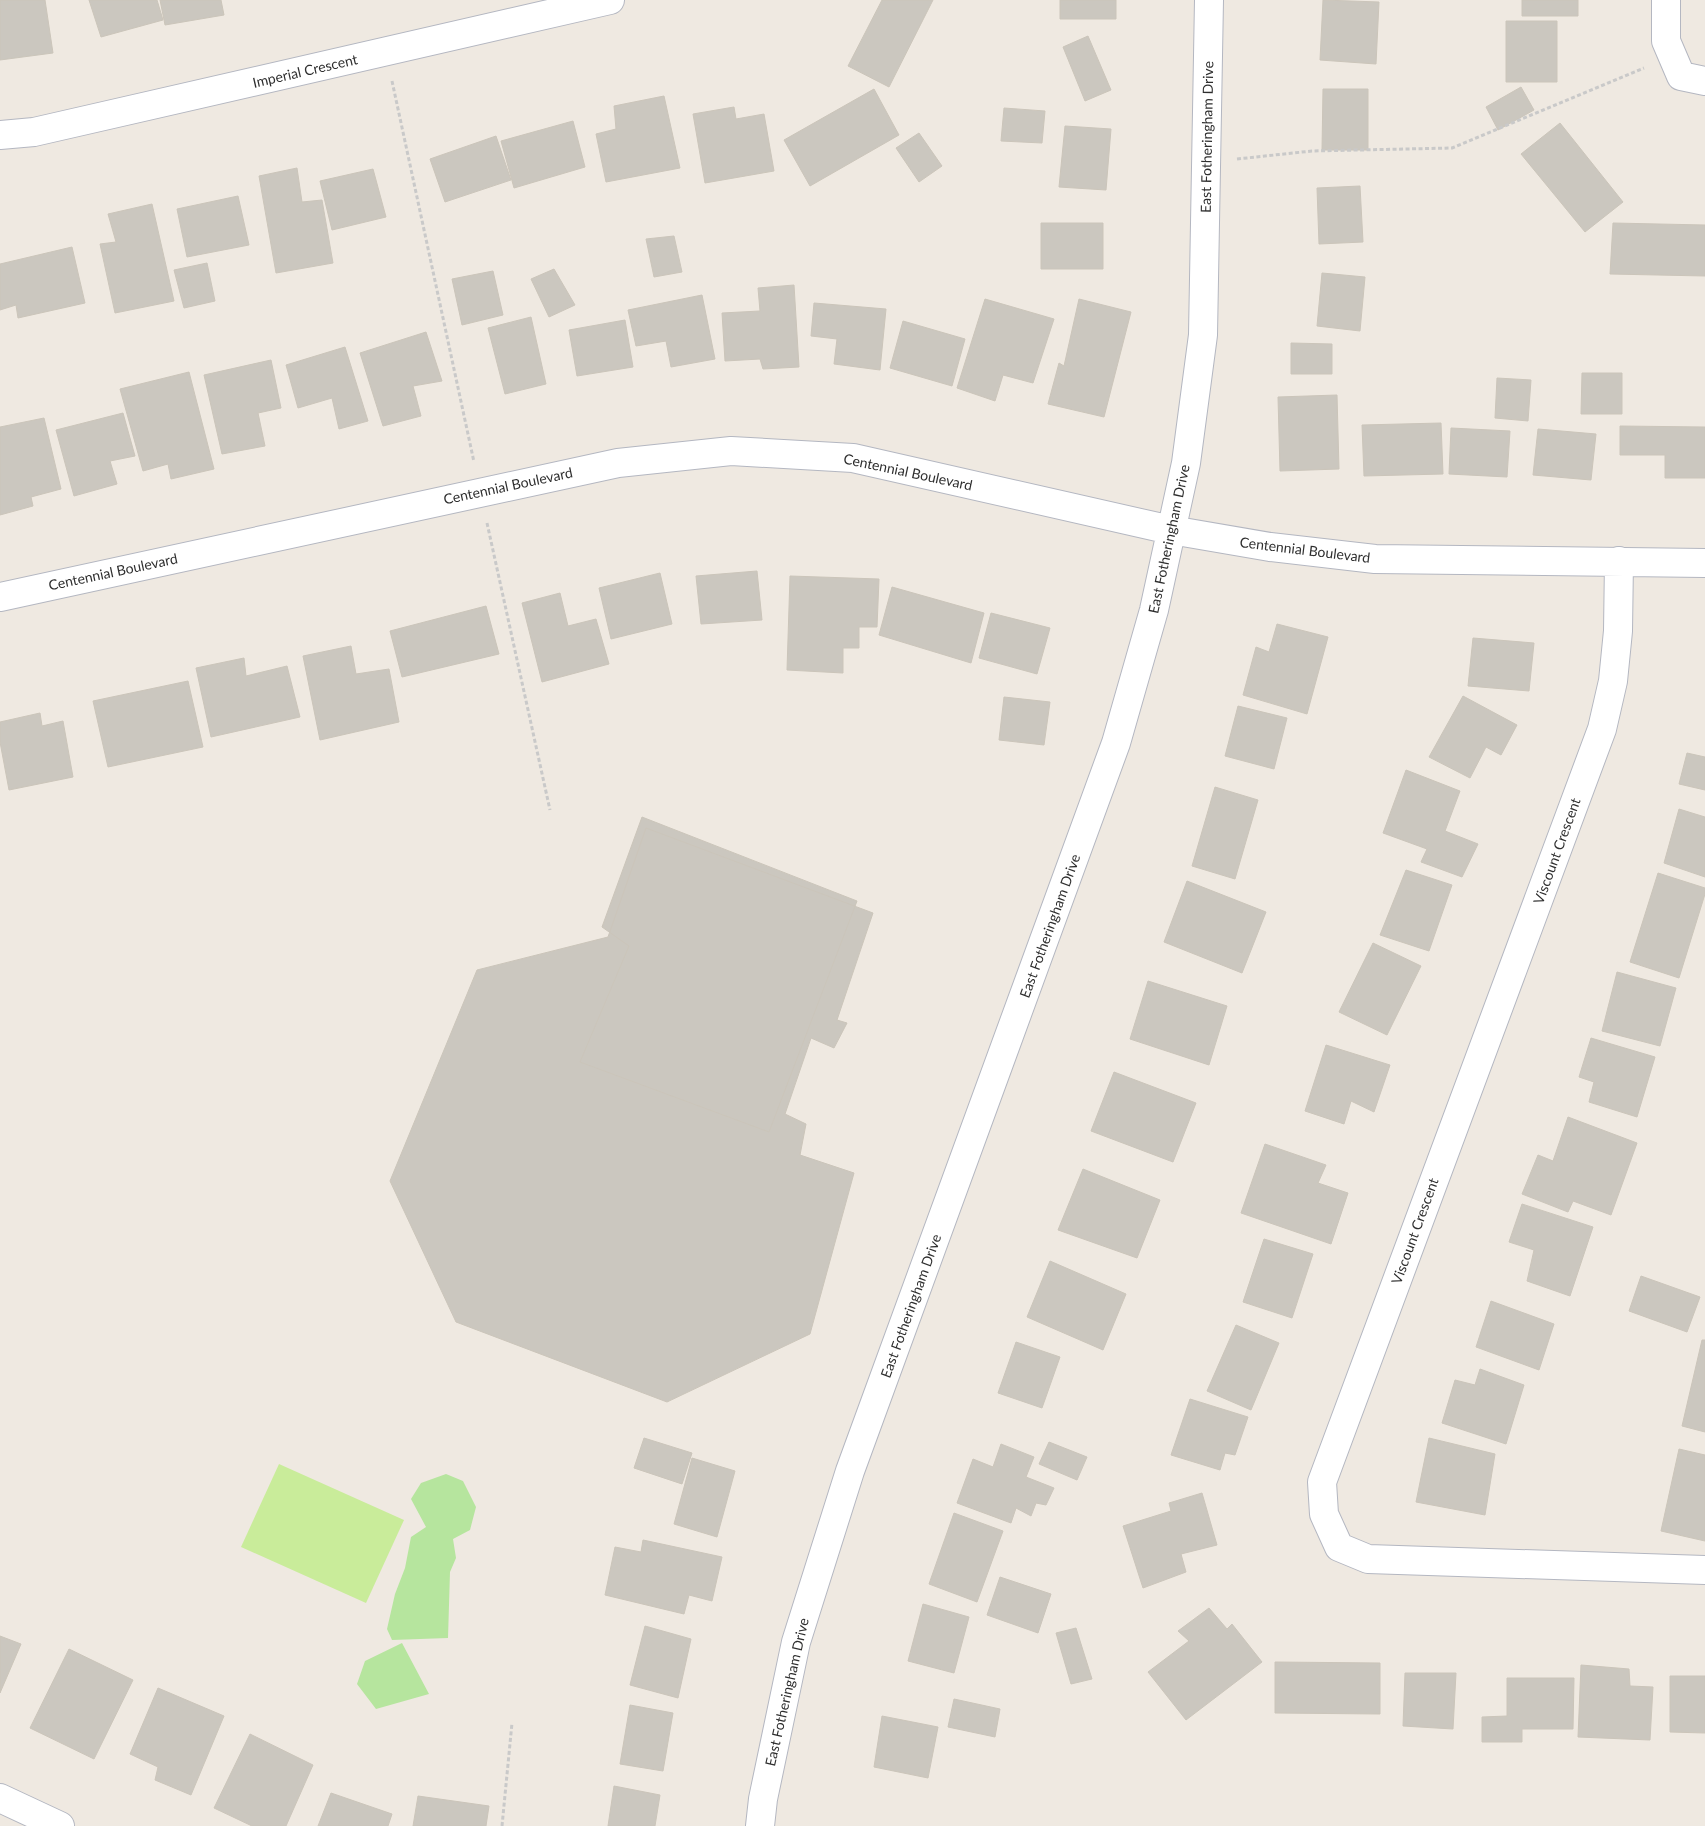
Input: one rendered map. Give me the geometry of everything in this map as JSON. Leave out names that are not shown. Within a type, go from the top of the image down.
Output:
[{"type":"street","name":"Imperial Crescent","points":[[0,135],[34,132],[386,53],[610,0]]},
{"type":"street","name":"East Fotheringham Drive","points":[[760,1826],[763,1799],[796,1642],[850,1471],[1116,743],[1154,610],[1186,463],[1204,334],[1209,0]]},
{"type":"street","points":[[1666,0],[1666,42],[1681,76],[1705,81]]},
{"type":"street","name":"Centennial Boulevard","points":[[0,596],[618,463],[731,451],[853,458],[1172,530],[1270,547],[1374,559],[1705,563]]},
{"type":"street","name":"Viscount Crescent","points":[[1619,561],[1618,631],[1613,681],[1602,729],[1322,1482],[1324,1514],[1339,1547],[1368,1558],[1705,1570]]},
{"type":"street","points":[[0,1798],[60,1826]]},
{"type":"path","points":[[386,53],[475,467]]},
{"type":"path","points":[[1206,162],[1312,151],[1452,148],[1672,56]]},
{"type":"path","points":[[486,519],[550,810]]},
{"type":"path","points":[[502,1826],[512,1723]]},
{"type":"green space","points":[[279,1464],[404,1520],[366,1603],[241,1547]]},
{"type":"green space","points":[[446,1474],[463,1481],[476,1507],[470,1530],[453,1539],[456,1558],[450,1572],[448,1638],[392,1640],[387,1629],[395,1594],[405,1568],[411,1537],[426,1527],[411,1499],[421,1483]]},
{"type":"green space","points":[[402,1643],[429,1694],[376,1709],[357,1684],[365,1661]]},
{"type":"building","points":[[0,0],[45,0],[53,53],[0,60]]},
{"type":"building","points":[[89,0],[157,0],[163,20],[101,37]]},
{"type":"building","points":[[160,0],[221,0],[224,15],[165,25]]},
{"type":"building","points":[[882,0],[933,0],[889,87],[848,66]]},
{"type":"building","points":[[1060,0],[1116,0],[1116,19],[1060,19]]},
{"type":"building","points":[[1323,0],[1379,2],[1376,64],[1320,60]]},
{"type":"building","points":[[1522,0],[1578,0],[1578,16],[1522,16]]},
{"type":"building","points":[[1506,21],[1557,21],[1557,82],[1506,82]]},
{"type":"building","points":[[1088,36],[1111,90],[1085,101],[1063,47]]},
{"type":"building","points":[[1521,87],[1534,110],[1498,130],[1486,107]]},
{"type":"building","points":[[874,89],[899,135],[810,186],[784,140]]},
{"type":"building","points":[[1323,89],[1368,89],[1368,150],[1322,150]]},
{"type":"building","points":[[664,96],[680,168],[606,182],[596,134],[616,129],[614,106]]},
{"type":"building","points":[[734,107],[736,119],[764,114],[774,171],[705,183],[693,114]]},
{"type":"building","points":[[1004,108],[1045,111],[1042,143],[1001,141]]},
{"type":"building","points":[[573,121],[585,167],[514,188],[501,141]]},
{"type":"building","points":[[1560,123],[1623,202],[1585,232],[1521,154]]},
{"type":"building","points":[[1065,126],[1111,129],[1106,190],[1059,187]]},
{"type":"building","points":[[919,133],[942,166],[919,182],[896,148]]},
{"type":"building","points":[[496,136],[511,180],[445,202],[430,159]]},
{"type":"building","points":[[297,168],[302,202],[322,200],[333,263],[276,273],[259,176]]},
{"type":"building","points":[[373,169],[386,217],[332,230],[320,181]]},
{"type":"building","points":[[1360,186],[1363,242],[1319,244],[1317,188]]},
{"type":"building","points":[[238,196],[249,245],[187,257],[177,209]]},
{"type":"building","points":[[152,204],[174,301],[115,313],[100,244],[116,242],[108,214]]},
{"type":"building","points":[[1041,223],[1103,223],[1103,269],[1041,269]]},
{"type":"building","points":[[1613,223],[1705,225],[1705,276],[1610,274]]},
{"type":"building","points":[[674,236],[682,272],[654,277],[646,239]]},
{"type":"building","points":[[72,247],[85,303],[18,318],[16,305],[0,310],[0,264]]},
{"type":"building","points":[[207,263],[215,301],[184,308],[174,270]]},
{"type":"building","points":[[554,269],[575,305],[549,317],[531,279]]},
{"type":"building","points":[[493,271],[503,315],[462,325],[452,279]]},
{"type":"building","points":[[1322,273],[1365,277],[1360,331],[1317,326]]},
{"type":"building","points":[[794,285],[799,367],[763,369],[760,359],[725,361],[722,313],[760,311],[758,288]]},
{"type":"building","points":[[702,295],[715,359],[671,367],[666,341],[636,346],[628,310]]},
{"type":"building","points":[[985,299],[1054,319],[1033,383],[1003,375],[995,401],[957,388]]},
{"type":"building","points":[[1079,299],[1131,312],[1104,417],[1048,404],[1059,363],[1064,366]]},
{"type":"building","points":[[814,303],[886,309],[880,370],[834,364],[837,339],[811,336]]},
{"type":"building","points":[[531,317],[546,384],[505,394],[488,328]]},
{"type":"building","points":[[625,320],[633,367],[577,376],[569,330]]},
{"type":"building","points":[[903,321],[965,339],[952,386],[890,368]]},
{"type":"building","points":[[426,332],[442,381],[413,386],[421,416],[383,426],[360,353]]},
{"type":"building","points":[[1291,343],[1332,344],[1332,374],[1291,374]]},
{"type":"building","points":[[345,347],[368,421],[339,429],[332,398],[298,408],[286,365]]},
{"type":"building","points":[[271,360],[281,408],[258,413],[265,446],[222,454],[204,375]]},
{"type":"building","points":[[189,372],[214,469],[171,479],[168,464],[143,471],[120,389]]},
{"type":"building","points":[[1582,373],[1622,373],[1622,414],[1581,414]]},
{"type":"building","points":[[1497,378],[1531,380],[1528,421],[1495,418]]},
{"type":"building","points":[[1337,395],[1339,469],[1280,471],[1278,397]]},
{"type":"building","points":[[123,413],[135,456],[110,461],[117,484],[74,496],[56,430]]},
{"type":"building","points":[[44,418],[61,489],[31,497],[33,506],[0,515],[0,427]]},
{"type":"building","points":[[1441,423],[1443,474],[1364,476],[1362,425]]},
{"type":"building","points":[[1620,426],[1705,427],[1705,478],[1665,478],[1665,455],[1620,455]]},
{"type":"building","points":[[1451,428],[1510,431],[1507,477],[1449,474]]},
{"type":"building","points":[[1538,429],[1596,434],[1591,480],[1533,475]]},
{"type":"building","points":[[757,571],[762,620],[701,624],[696,576]]},
{"type":"building","points":[[660,573],[672,624],[611,639],[599,588]]},
{"type":"building","points":[[790,576],[879,579],[877,627],[859,627],[859,648],[843,648],[843,673],[787,670]]},
{"type":"building","points":[[892,587],[984,613],[971,663],[879,635]]},
{"type":"building","points":[[560,593],[568,626],[596,619],[609,664],[542,682],[522,603]]},
{"type":"building","points":[[486,606],[499,654],[402,677],[390,631]]},
{"type":"building","points":[[991,613],[1050,628],[1037,674],[979,658]]},
{"type":"building","points":[[1277,624],[1328,637],[1307,714],[1243,695],[1256,647],[1269,652]]},
{"type":"building","points":[[1473,638],[1534,643],[1529,691],[1468,686]]},
{"type":"building","points":[[351,646],[356,674],[389,669],[399,722],[320,740],[303,656]]},
{"type":"building","points":[[244,658],[246,676],[287,666],[300,717],[211,737],[196,668]]},
{"type":"building","points":[[188,681],[203,747],[108,767],[93,701]]},
{"type":"building","points":[[1463,696],[1517,725],[1501,755],[1486,747],[1470,778],[1429,757]]},
{"type":"building","points":[[1004,697],[1050,702],[1044,745],[999,740]]},
{"type":"building","points":[[1238,706],[1287,718],[1274,769],[1225,756]]},
{"type":"building","points":[[40,713],[42,726],[63,721],[73,777],[9,790],[0,742],[0,722]]},
{"type":"building","points":[[1687,753],[1705,757],[1705,790],[1679,784]]},
{"type":"building","points":[[1406,770],[1460,791],[1445,831],[1478,844],[1462,877],[1421,862],[1427,849],[1383,833]]},
{"type":"building","points":[[1215,787],[1258,800],[1235,879],[1192,866]]},
{"type":"building","points":[[1679,809],[1705,817],[1705,877],[1664,863]]},
{"type":"building","points":[[642,817],[857,901],[769,1132],[580,1062],[629,946],[602,927]]},
{"type":"building","points":[[646,828],[873,913],[837,1020],[847,1023],[834,1048],[811,1038],[785,1114],[806,1124],[800,1155],[854,1173],[810,1334],[667,1402],[456,1322],[390,1181],[477,970],[608,937]]},
{"type":"building","points":[[1406,870],[1452,885],[1429,951],[1380,935]]},
{"type":"building","points":[[1658,873],[1705,888],[1705,894],[1679,978],[1630,962]]},
{"type":"building","points":[[1187,881],[1266,912],[1242,973],[1164,942]]},
{"type":"building","points":[[1373,943],[1421,966],[1387,1035],[1339,1012]]},
{"type":"building","points":[[1617,972],[1676,988],[1660,1046],[1602,1031]]},
{"type":"building","points":[[1148,981],[1227,1006],[1209,1065],[1130,1039]]},
{"type":"building","points":[[1591,1038],[1655,1057],[1637,1117],[1589,1102],[1594,1082],[1579,1077]]},
{"type":"building","points":[[1326,1045],[1390,1065],[1374,1112],[1351,1101],[1344,1124],[1305,1111]]},
{"type":"building","points":[[1114,1072],[1196,1103],[1173,1162],[1091,1131]]},
{"type":"building","points":[[1568,1117],[1637,1143],[1611,1215],[1573,1201],[1568,1212],[1522,1194],[1538,1155],[1553,1161]]},
{"type":"building","points":[[1265,1144],[1326,1165],[1318,1183],[1348,1193],[1331,1244],[1241,1213]]},
{"type":"building","points":[[1083,1169],[1160,1200],[1137,1258],[1058,1230]]},
{"type":"building","points":[[1522,1204],[1593,1227],[1570,1296],[1527,1281],[1534,1250],[1509,1242]]},
{"type":"building","points":[[1264,1239],[1313,1254],[1292,1318],[1243,1302]]},
{"type":"building","points":[[1050,1261],[1126,1294],[1103,1350],[1027,1317]]},
{"type":"building","points":[[1641,1276],[1700,1297],[1687,1332],[1629,1311]]},
{"type":"building","points":[[1491,1301],[1554,1324],[1539,1370],[1476,1347]]},
{"type":"building","points":[[1236,1325],[1279,1343],[1251,1410],[1207,1391]]},
{"type":"building","points":[[1702,1340],[1705,1340],[1705,1432],[1682,1426]]},
{"type":"building","points":[[1016,1342],[1060,1357],[1042,1408],[998,1393]]},
{"type":"building","points":[[1480,1369],[1524,1385],[1506,1444],[1442,1423],[1455,1380],[1475,1385]]},
{"type":"building","points":[[1190,1399],[1248,1417],[1235,1455],[1225,1453],[1220,1470],[1171,1455]]},
{"type":"building","points":[[644,1438],[692,1453],[682,1484],[634,1468]]},
{"type":"building","points":[[1429,1438],[1495,1454],[1485,1515],[1416,1502]]},
{"type":"building","points":[[1049,1442],[1087,1457],[1077,1480],[1039,1464]]},
{"type":"building","points":[[1001,1444],[1034,1457],[1026,1477],[1054,1488],[1046,1505],[1036,1503],[1031,1516],[1016,1508],[1011,1523],[957,1503],[973,1459],[993,1467]]},
{"type":"building","points":[[1679,1449],[1705,1455],[1705,1541],[1661,1531]]},
{"type":"building","points":[[692,1458],[735,1471],[717,1537],[674,1524]]},
{"type":"building","points":[[1202,1493],[1217,1545],[1181,1554],[1186,1572],[1143,1588],[1123,1526],[1171,1511],[1169,1503]]},
{"type":"building","points":[[954,1513],[1003,1531],[977,1602],[929,1584]]},
{"type":"building","points":[[643,1540],[722,1557],[712,1601],[689,1595],[684,1614],[605,1595],[615,1547],[641,1552]]},
{"type":"building","points":[[1000,1577],[1051,1594],[1038,1633],[987,1615]]},
{"type":"building","points":[[923,1604],[969,1617],[954,1673],[908,1661]]},
{"type":"building","points":[[1209,1608],[1227,1629],[1232,1624],[1262,1662],[1186,1720],[1148,1672],[1189,1641],[1178,1631]]},
{"type":"building","points":[[645,1626],[691,1639],[678,1698],[630,1685]]},
{"type":"building","points":[[1076,1628],[1092,1679],[1071,1684],[1056,1633]]},
{"type":"building","points":[[0,1636],[21,1644],[0,1693]]},
{"type":"building","points":[[69,1649],[133,1680],[94,1759],[30,1728]]},
{"type":"building","points":[[1275,1662],[1380,1663],[1380,1714],[1275,1713]]},
{"type":"building","points":[[1581,1665],[1629,1669],[1630,1686],[1653,1687],[1650,1740],[1578,1737]]},
{"type":"building","points":[[1405,1673],[1456,1673],[1453,1729],[1403,1726]]},
{"type":"building","points":[[1670,1676],[1705,1676],[1705,1733],[1670,1732]]},
{"type":"building","points":[[1507,1678],[1574,1678],[1573,1729],[1522,1729],[1522,1742],[1482,1742],[1482,1717],[1507,1716]]},
{"type":"building","points":[[158,1688],[224,1716],[191,1795],[155,1780],[158,1767],[130,1754]]},
{"type":"building","points":[[954,1699],[1000,1709],[995,1737],[948,1727]]},
{"type":"building","points":[[630,1705],[673,1713],[663,1771],[620,1764]]},
{"type":"building","points":[[882,1716],[938,1727],[928,1778],[874,1767]]},
{"type":"building","points":[[250,1734],[313,1765],[286,1826],[252,1826],[214,1808]]},
{"type":"building","points":[[614,1786],[660,1795],[655,1826],[608,1826]]},
{"type":"building","points":[[331,1793],[392,1814],[388,1826],[318,1826]]},
{"type":"building","points":[[418,1796],[489,1806],[486,1826],[413,1826]]}]
